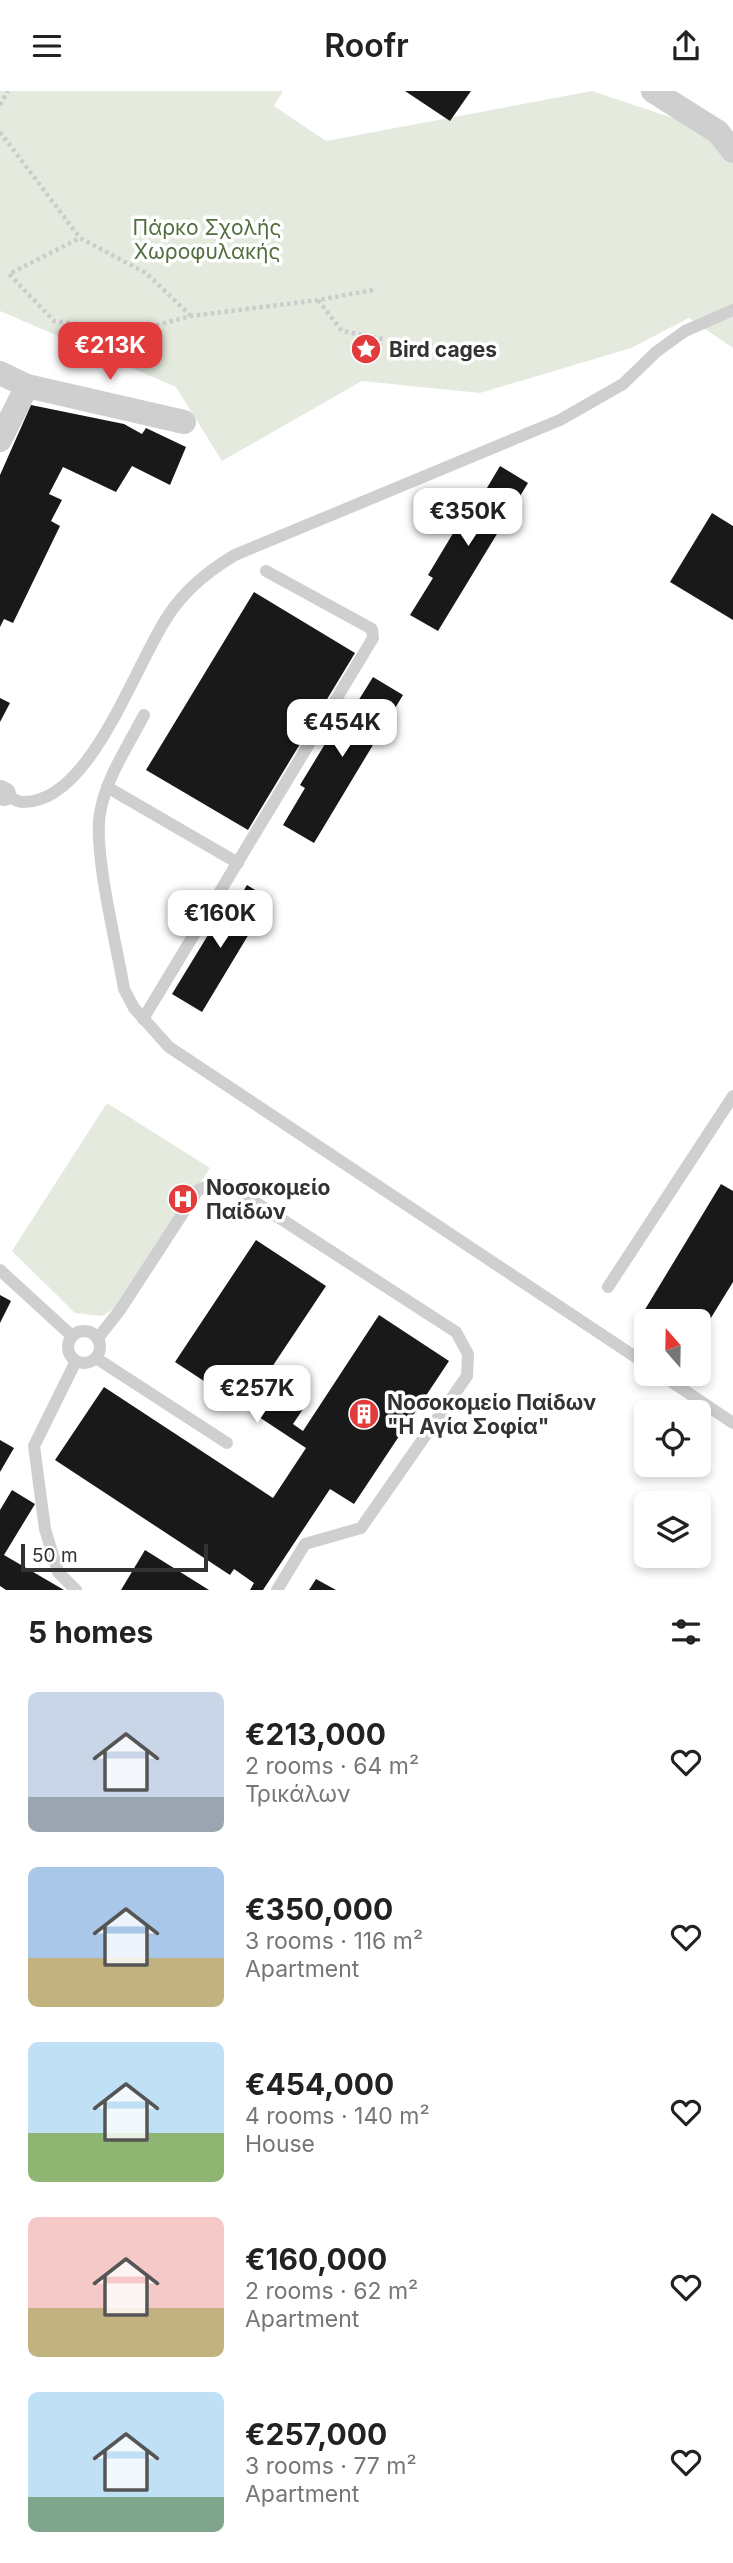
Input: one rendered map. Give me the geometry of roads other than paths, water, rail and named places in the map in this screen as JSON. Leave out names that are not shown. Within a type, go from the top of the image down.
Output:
[{"type":"street","points":[[653,91],[718,132],[733,151]]},
{"type":"street","points":[[0,373],[27,386],[184,422]]},
{"type":"street","points":[[0,440],[27,386]]},
{"type":"lane","points":[[2,793],[21,803],[44,799],[64,787],[95,748],[173,608],[205,573],[235,555],[561,420],[623,384],[656,352],[685,331],[733,310]]},
{"type":"lane","points":[[143,1019],[373,638],[372,629],[266,571]]},
{"type":"lane","points":[[144,715],[107,787],[99,815],[101,853],[124,989],[143,1019],[169,1047],[634,1356]]},
{"type":"lane","points":[[107,787],[238,863]]},
{"type":"lane","points":[[608,1287],[733,1096]]},
{"type":"lane","points":[[72,1336],[68,1350],[76,1361],[90,1363],[96,1358],[100,1352],[98,1338],[120,1310],[198,1190],[213,1184],[230,1186],[456,1332],[468,1355],[467,1376],[361,1528],[305,1544],[277,1590]]},
{"type":"lane","points":[[0,1270],[72,1336]]},
{"type":"lane","points":[[72,1336],[85,1331],[98,1338]]},
{"type":"lane","points":[[96,1358],[227,1443]]},
{"type":"lane","points":[[76,1361],[34,1446],[45,1529],[58,1571],[76,1590]]},
{"type":"lane","points":[[678,1386],[733,1423]]},
{"type":"place","name":"Bird cages","points":[[366,349]]},
{"type":"place","name":"Νοσοκομείο Παίδων","points":[[183,1199]]},
{"type":"place","name":"Νοσοκομείο Παίδων \"Η Αγία Σοφία\"","points":[[364,1414]]},
{"type":"park label","name":"Πάρκο Σχολής Χωροφυλακής","points":[[207,239]]}]
